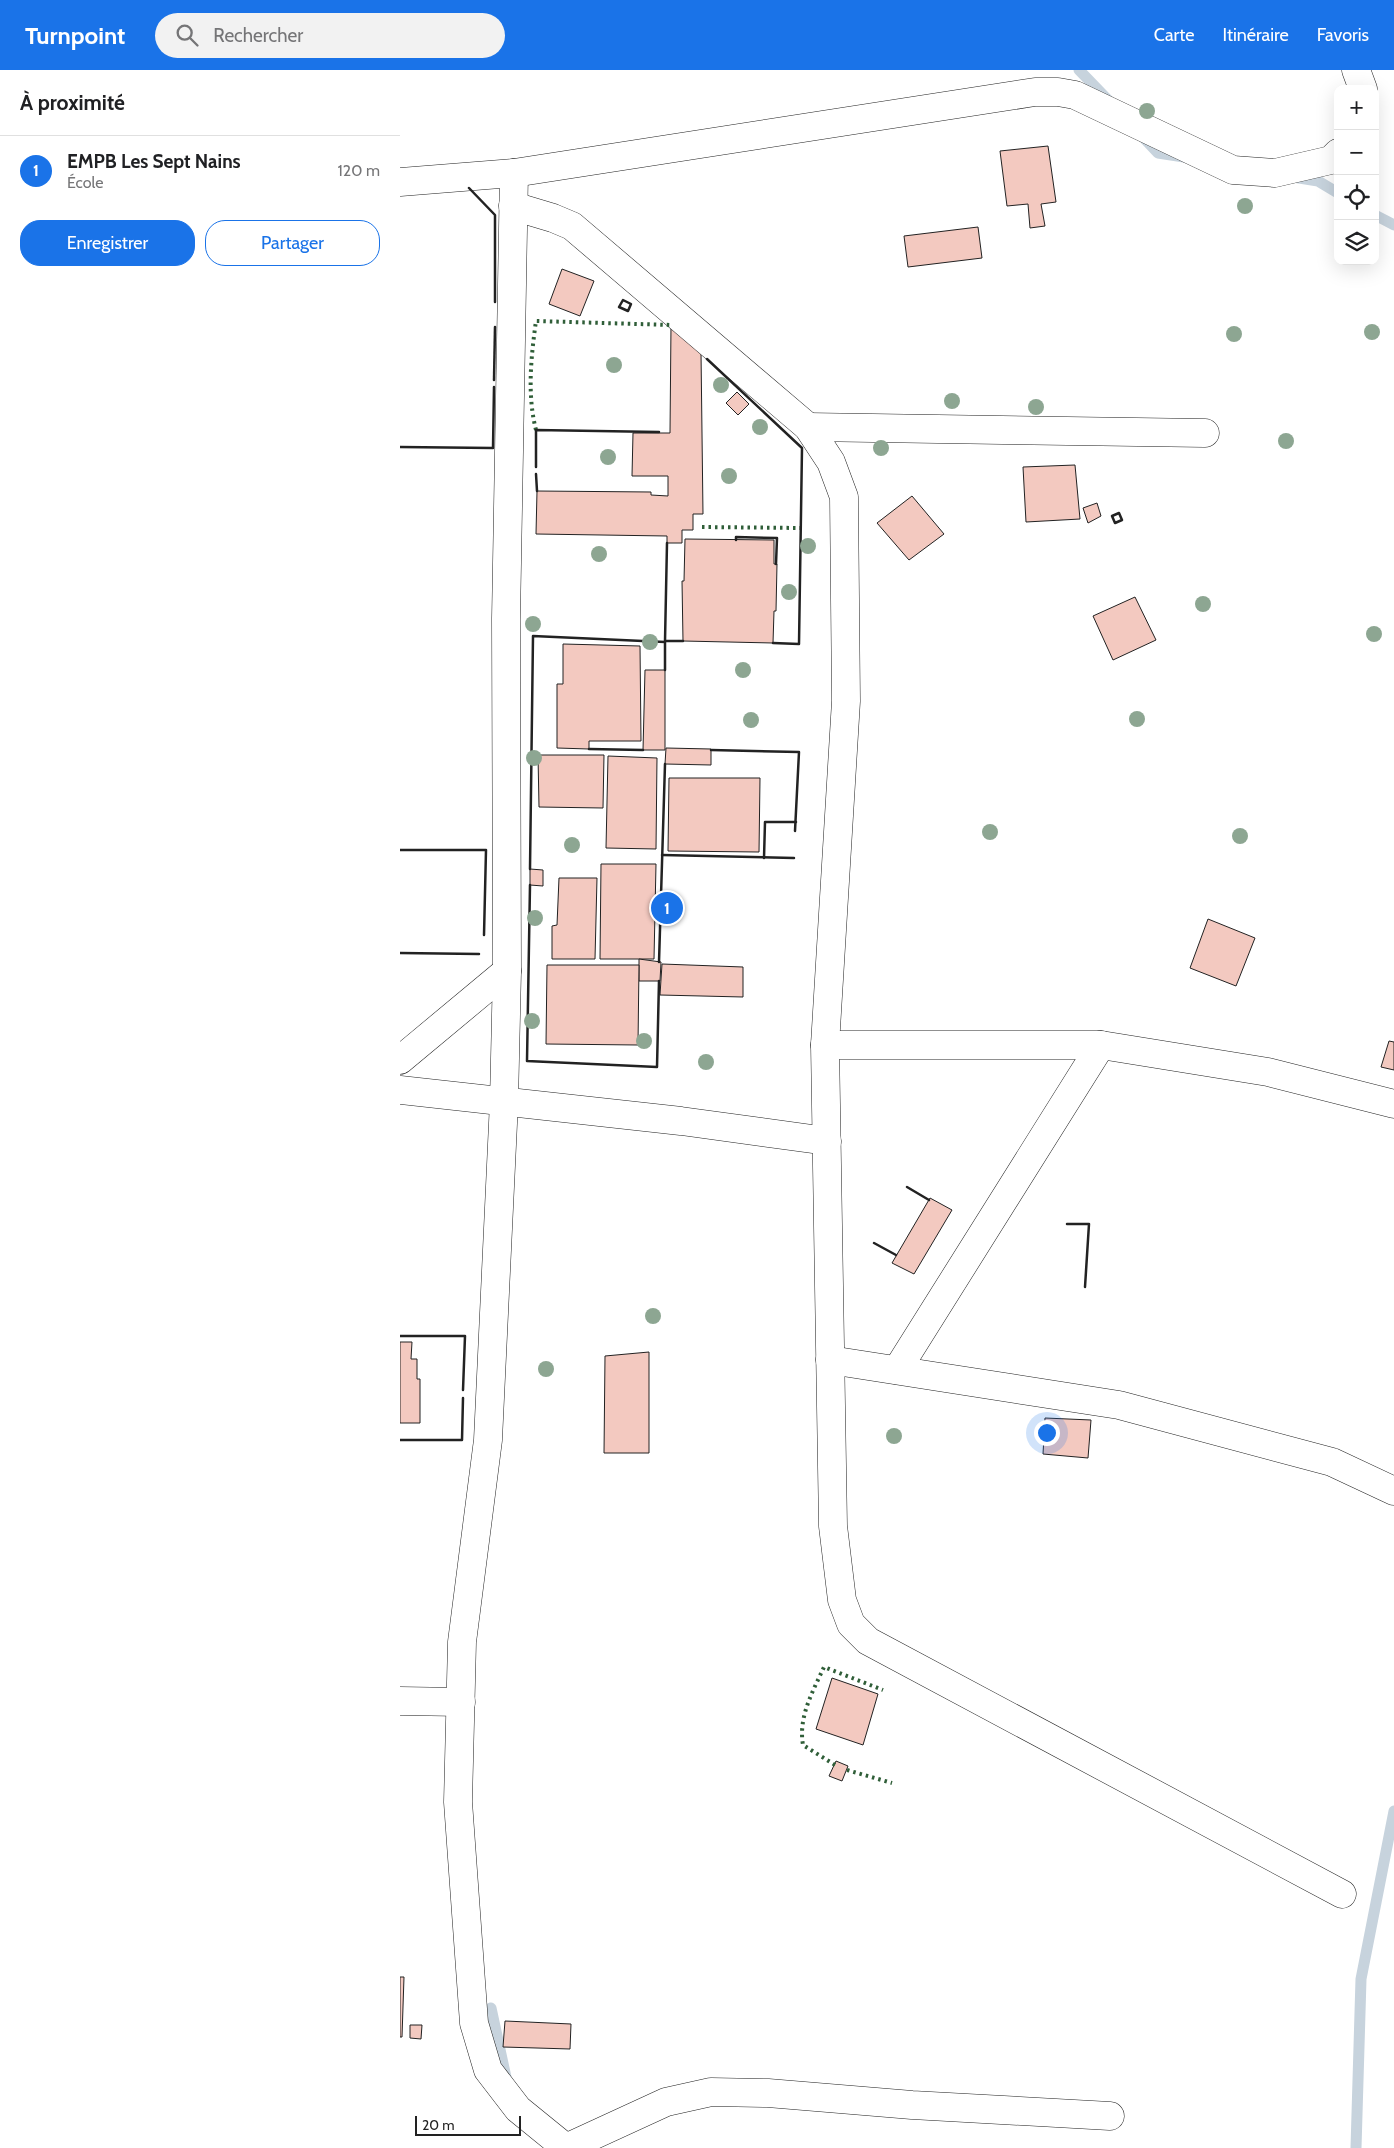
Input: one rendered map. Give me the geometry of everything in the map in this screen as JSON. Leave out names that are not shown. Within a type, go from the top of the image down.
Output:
[{"type":"street","points":[[1356,70],[1362,85]]},
{"type":"street","points":[[400,182],[514,174],[1042,92],[1075,95],[1233,170],[1275,174],[1331,160],[1334,157]]},
{"type":"street","points":[[514,174],[506,619],[507,971],[504,1102],[488,1440],[462,1642],[458,1802],[474,2023],[488,2070],[518,2109],[566,2148],[666,2102],[711,2092],[768,2093],[912,2105],[1110,2116]]},
{"type":"street","points":[[513,206],[572,226],[808,427],[831,462],[844,497],[846,701],[825,1045],[833,1526],[842,1600],[851,1624],[868,1641],[1342,1894]]},
{"type":"street","points":[[808,427],[1206,433]]},
{"type":"street","points":[[400,1060],[507,971]]},
{"type":"street","points":[[825,1045],[1102,1045],[1268,1072],[1394,1104]]},
{"type":"street","points":[[897,1370],[1102,1045]]},
{"type":"street","points":[[400,1090],[681,1121],[826,1141]]},
{"type":"street","points":[[830,1360],[1119,1404],[1332,1462],[1394,1491]]},
{"type":"street","points":[[400,1701],[460,1702]]},
{"type":"building","points":[[1048,146],[1056,202],[1041,204],[1045,226],[1030,228],[1028,204],[1007,206],[1000,151]]},
{"type":"building","points":[[978,227],[982,258],[908,267],[904,236]]},
{"type":"building","points":[[562,269],[594,281],[580,316],[549,304]]},
{"type":"building","points":[[671,325],[701,352],[703,514],[693,514],[693,530],[682,530],[682,543],[667,543],[667,536],[536,534],[537,491],[651,492],[651,495],[668,496],[668,476],[632,476],[633,433],[670,433]]},
{"type":"building","points":[[737,392],[749,404],[738,415],[726,403]]},
{"type":"building","points":[[1075,465],[1080,519],[1026,522],[1023,467]]},
{"type":"building","points":[[912,496],[944,534],[909,560],[877,523]]},
{"type":"building","points":[[1097,503],[1101,516],[1088,523],[1083,508]]},
{"type":"building","points":[[685,539],[774,540],[774,564],[777,564],[773,643],[683,641],[682,581],[684,581]]},
{"type":"building","points":[[1135,597],[1156,640],[1113,660],[1093,616]]},
{"type":"building","points":[[563,644],[640,646],[641,741],[589,741],[589,749],[557,748],[557,684],[563,684]]},
{"type":"building","points":[[645,670],[665,670],[665,750],[643,750]]},
{"type":"building","points":[[666,748],[711,749],[711,765],[665,764]]},
{"type":"building","points":[[538,755],[604,755],[603,808],[539,807]]},
{"type":"building","points":[[608,756],[657,758],[656,849],[606,848]]},
{"type":"building","points":[[669,778],[760,778],[759,852],[668,851]]},
{"type":"building","points":[[601,864],[656,864],[654,959],[600,959]]},
{"type":"building","points":[[530,869],[543,870],[543,886],[530,885]]},
{"type":"building","points":[[559,878],[597,878],[595,959],[552,959],[552,926],[557,925]]},
{"type":"building","points":[[1208,919],[1255,938],[1236,986],[1190,968]]},
{"type":"building","points":[[639,959],[661,962],[660,981],[639,981]]},
{"type":"building","points":[[662,964],[743,967],[743,997],[660,995]]},
{"type":"building","points":[[547,965],[639,965],[638,1045],[546,1044]]},
{"type":"building","points":[[1389,1041],[1394,1042],[1394,1070],[1381,1067]]},
{"type":"building","points":[[930,1198],[952,1210],[914,1274],[892,1263]]},
{"type":"building","points":[[400,1342],[412,1342],[411,1359],[417,1359],[417,1379],[420,1379],[420,1423],[400,1423]]},
{"type":"building","points":[[649,1352],[649,1453],[604,1453],[605,1356]]},
{"type":"building","points":[[1045,1418],[1091,1420],[1088,1458],[1043,1454]]},
{"type":"building","points":[[832,1678],[878,1694],[863,1745],[816,1729]]},
{"type":"building","points":[[836,1761],[848,1766],[842,1781],[829,1776]]},
{"type":"building","points":[[400,1977],[404,1977],[402,2037],[400,2037]]},
{"type":"building","points":[[505,2021],[571,2024],[570,2049],[503,2047]]},
{"type":"building","points":[[410,2025],[422,2025],[421,2039],[410,2038]]},
{"type":"waterway","points":[[1079,70],[1109,101]]},
{"type":"waterway","points":[[1142,136],[1158,153],[1184,157]]},
{"type":"waterway","points":[[1293,177],[1318,181],[1334,191]]},
{"type":"waterway","points":[[1379,217],[1394,225]]},
{"type":"waterway","points":[[1356,2148],[1361,1979],[1394,1811]]},
{"type":"waterway","points":[[491,2008],[507,2082]]},
{"type":"hedge","points":[[536,430],[531,390],[531,362],[536,321],[671,325]]},
{"type":"hedge","points":[[702,527],[800,528]]},
{"type":"hedge","points":[[835,1765],[803,1745],[803,1724],[807,1704],[824,1667],[883,1690]]},
{"type":"hedge","points":[[847,1770],[892,1783]]},
{"type":"wall","points":[[469,188],[495,215],[495,302]]},
{"type":"wall","points":[[623,300],[631,304],[628,311],[619,307],[623,300]]},
{"type":"wall","points":[[494,380],[495,327]]},
{"type":"wall","points":[[707,359],[802,448],[799,644],[773,643]]},
{"type":"wall","points":[[400,447],[493,448],[494,387]]},
{"type":"wall","points":[[536,467],[536,430],[659,432]]},
{"type":"wall","points":[[536,474],[537,491]]},
{"type":"wall","points":[[1119,513],[1122,520],[1115,523],[1112,516],[1119,513]]},
{"type":"wall","points":[[736,540],[736,537],[777,538],[776,564]]},
{"type":"wall","points":[[667,543],[665,641],[683,641]]},
{"type":"wall","points":[[530,869],[533,636],[665,642],[665,670]]},
{"type":"wall","points":[[589,749],[643,750]]},
{"type":"wall","points":[[711,750],[799,752],[795,831]]},
{"type":"wall","points":[[659,962],[665,764]]},
{"type":"wall","points":[[764,858],[765,822],[796,822]]},
{"type":"wall","points":[[400,850],[486,850],[484,935]]},
{"type":"wall","points":[[662,855],[794,858]]},
{"type":"wall","points":[[530,885],[527,1061],[657,1067],[659,981]]},
{"type":"wall","points":[[400,953],[479,954]]},
{"type":"wall","points":[[907,1187],[929,1200]]},
{"type":"wall","points":[[1067,1224],[1089,1224],[1085,1287]]},
{"type":"wall","points":[[874,1243],[896,1255]]},
{"type":"wall","points":[[400,1336],[465,1336],[463,1390]]},
{"type":"wall","points":[[400,1440],[462,1440],[463,1398]]},
{"type":"place","name":"EMPB Les Sept Nains","points":[[667,908]]}]
